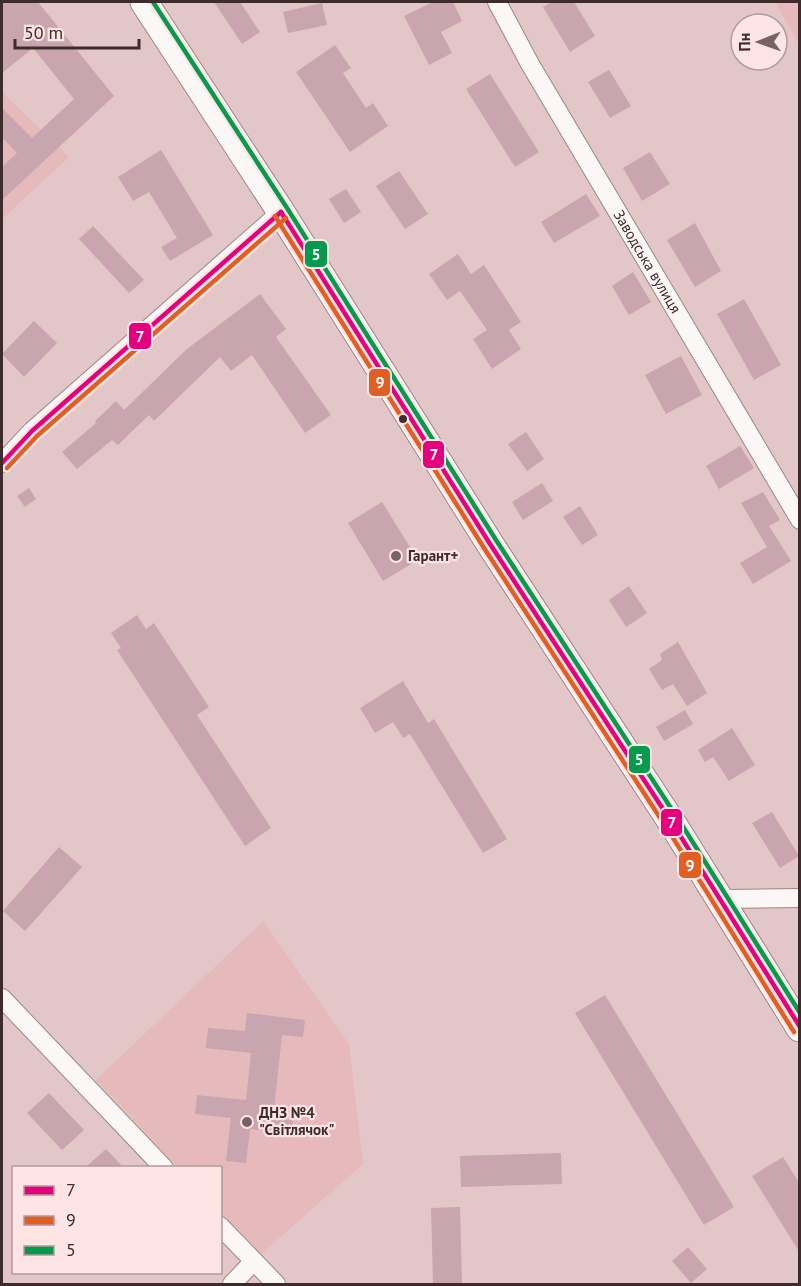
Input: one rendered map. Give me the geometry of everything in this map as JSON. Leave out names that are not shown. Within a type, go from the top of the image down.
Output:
[{"type":"main road","points":[[144,2],[281,212],[490,544],[669,819],[800,1028]]},
{"type":"street","name":"Заводська вулиця","points":[[497,2],[530,64],[800,520]]},
{"type":"street","points":[[2,463],[32,431],[281,212]]},
{"type":"street","points":[[719,899],[800,898]]},
{"type":"street","points":[[2,998],[163,1166]]},
{"type":"street","points":[[222,1228],[276,1284]]},
{"type":"street","points":[[232,1284],[254,1261]]},
{"type":"shaded area","points":[[775,2],[799,2],[799,44],[789,26],[789,12],[781,12]]},
{"type":"shaded area","points":[[2,92],[69,157],[2,219]]},
{"type":"shaded area","name":"ДНЗ №4 \"Світлячок\"","points":[[263,921],[349,1044],[363,1164],[260,1255],[222,1214],[222,1166],[177,1166],[96,1080]]},
{"type":"building","points":[[2,2],[38,2],[114,96],[2,200],[2,167],[17,153],[2,137],[2,108],[32,138],[74,99],[33,48],[2,73]]},
{"type":"building","points":[[214,2],[240,2],[260,32],[242,44]]},
{"type":"building","points":[[433,2],[453,2],[462,21],[441,32],[452,53],[429,65],[404,16]]},
{"type":"building","points":[[552,2],[574,2],[595,36],[570,52],[543,7]]},
{"type":"building","points":[[322,3],[327,25],[288,33],[283,12]]},
{"type":"building","points":[[335,45],[351,68],[343,73],[366,108],[373,103],[388,126],[350,152],[296,72]]},
{"type":"building","points":[[609,70],[631,106],[610,118],[588,82]]},
{"type":"building","points":[[490,74],[539,152],[515,167],[466,89]]},
{"type":"building","points":[[161,150],[213,235],[170,261],[161,247],[177,238],[149,192],[133,201],[118,177]]},
{"type":"building","points":[[650,152],[670,184],[642,201],[623,168]]},
{"type":"building","points":[[399,171],[428,214],[405,229],[376,186]]},
{"type":"building","points":[[346,189],[361,212],[344,223],[329,199]]},
{"type":"building","points":[[586,194],[600,216],[554,243],[541,222]]},
{"type":"building","points":[[695,223],[721,271],[695,287],[667,240]]},
{"type":"building","points":[[93,226],[144,280],[129,293],[79,239]]},
{"type":"building","points":[[458,254],[471,274],[484,265],[521,322],[509,330],[521,349],[492,369],[473,339],[487,330],[460,291],[447,300],[429,274]]},
{"type":"building","points":[[633,272],[651,302],[629,315],[612,286]]},
{"type":"building","points":[[260,294],[286,329],[276,337],[331,415],[305,433],[252,355],[231,371],[220,357],[154,421],[149,415],[118,445],[112,440],[77,469],[62,452],[96,423],[95,421],[116,401],[124,410],[187,349]]},
{"type":"building","points":[[744,299],[781,365],[754,380],[717,314]]},
{"type":"building","points":[[34,321],[57,343],[24,377],[2,354]]},
{"type":"building","points":[[681,356],[702,395],[666,414],[645,375]]},
{"type":"building","points":[[526,432],[544,459],[527,471],[508,444]]},
{"type":"building","points":[[740,446],[754,468],[719,489],[706,466]]},
{"type":"building","points":[[542,483],[553,501],[523,520],[512,502]]},
{"type":"building","points":[[29,488],[36,499],[25,507],[17,496]]},
{"type":"building","points":[[763,492],[780,520],[769,526],[791,561],[753,584],[740,563],[767,547],[741,503]]},
{"type":"building","points":[[382,502],[418,560],[383,581],[348,523]]},
{"type":"building","points":[[580,506],[598,535],[582,545],[563,517]]},
{"type":"building","points":[[629,586],[647,613],[626,627],[609,600]]},
{"type":"building","points":[[137,615],[146,629],[154,623],[209,707],[197,715],[271,828],[245,846],[117,650],[121,648],[111,633]]},
{"type":"building","points":[[678,642],[707,693],[687,706],[673,684],[662,690],[649,669],[662,660],[660,654]]},
{"type":"building","points":[[403,681],[428,723],[434,719],[507,839],[483,853],[410,734],[403,738],[393,722],[375,733],[360,708]]},
{"type":"building","points":[[685,710],[693,724],[664,741],[656,727]]},
{"type":"building","points":[[732,728],[755,765],[729,781],[713,757],[705,762],[698,750]]},
{"type":"building","points":[[772,812],[799,856],[780,868],[752,823]]},
{"type":"building","points":[[59,847],[82,867],[25,931],[3,911]]},
{"type":"building","points":[[605,995],[734,1207],[704,1225],[575,1013]]},
{"type":"building","points":[[247,1013],[305,1020],[303,1037],[282,1035],[273,1118],[293,1120],[291,1133],[250,1129],[246,1163],[226,1161],[231,1118],[195,1114],[197,1095],[246,1100],[251,1053],[206,1048],[208,1028],[245,1031]]},
{"type":"building","points":[[49,1093],[84,1130],[62,1150],[27,1113]]},
{"type":"building","points":[[106,1149],[122,1166],[87,1166]]},
{"type":"building","points":[[561,1153],[562,1184],[461,1187],[460,1156]]},
{"type":"building","points":[[783,1157],[800,1184],[800,1253],[752,1176]]},
{"type":"building","points":[[460,1207],[462,1284],[433,1284],[431,1208]]},
{"type":"building","points":[[688,1247],[707,1269],[691,1283],[672,1261]]},
{"type":"transit line","name":"5","points":[[153,2],[287,208],[496,540],[682,825],[800,1013]]},
{"type":"transit line","name":"7","points":[[281,212],[490,544],[676,829],[800,1027]]},
{"type":"transit line","name":"7","points":[[2,463],[32,431],[281,212]]},
{"type":"transit line","name":"9","points":[[275,216],[484,548],[670,833],[794,1032]]},
{"type":"transit line","name":"9","points":[[7,468],[37,436],[286,218]]},
{"type":"place","name":"Гарант+","points":[[396,556]]},
{"type":"place","name":"ДНЗ №4 \"Світлячок\"","points":[[247,1122]]}]
